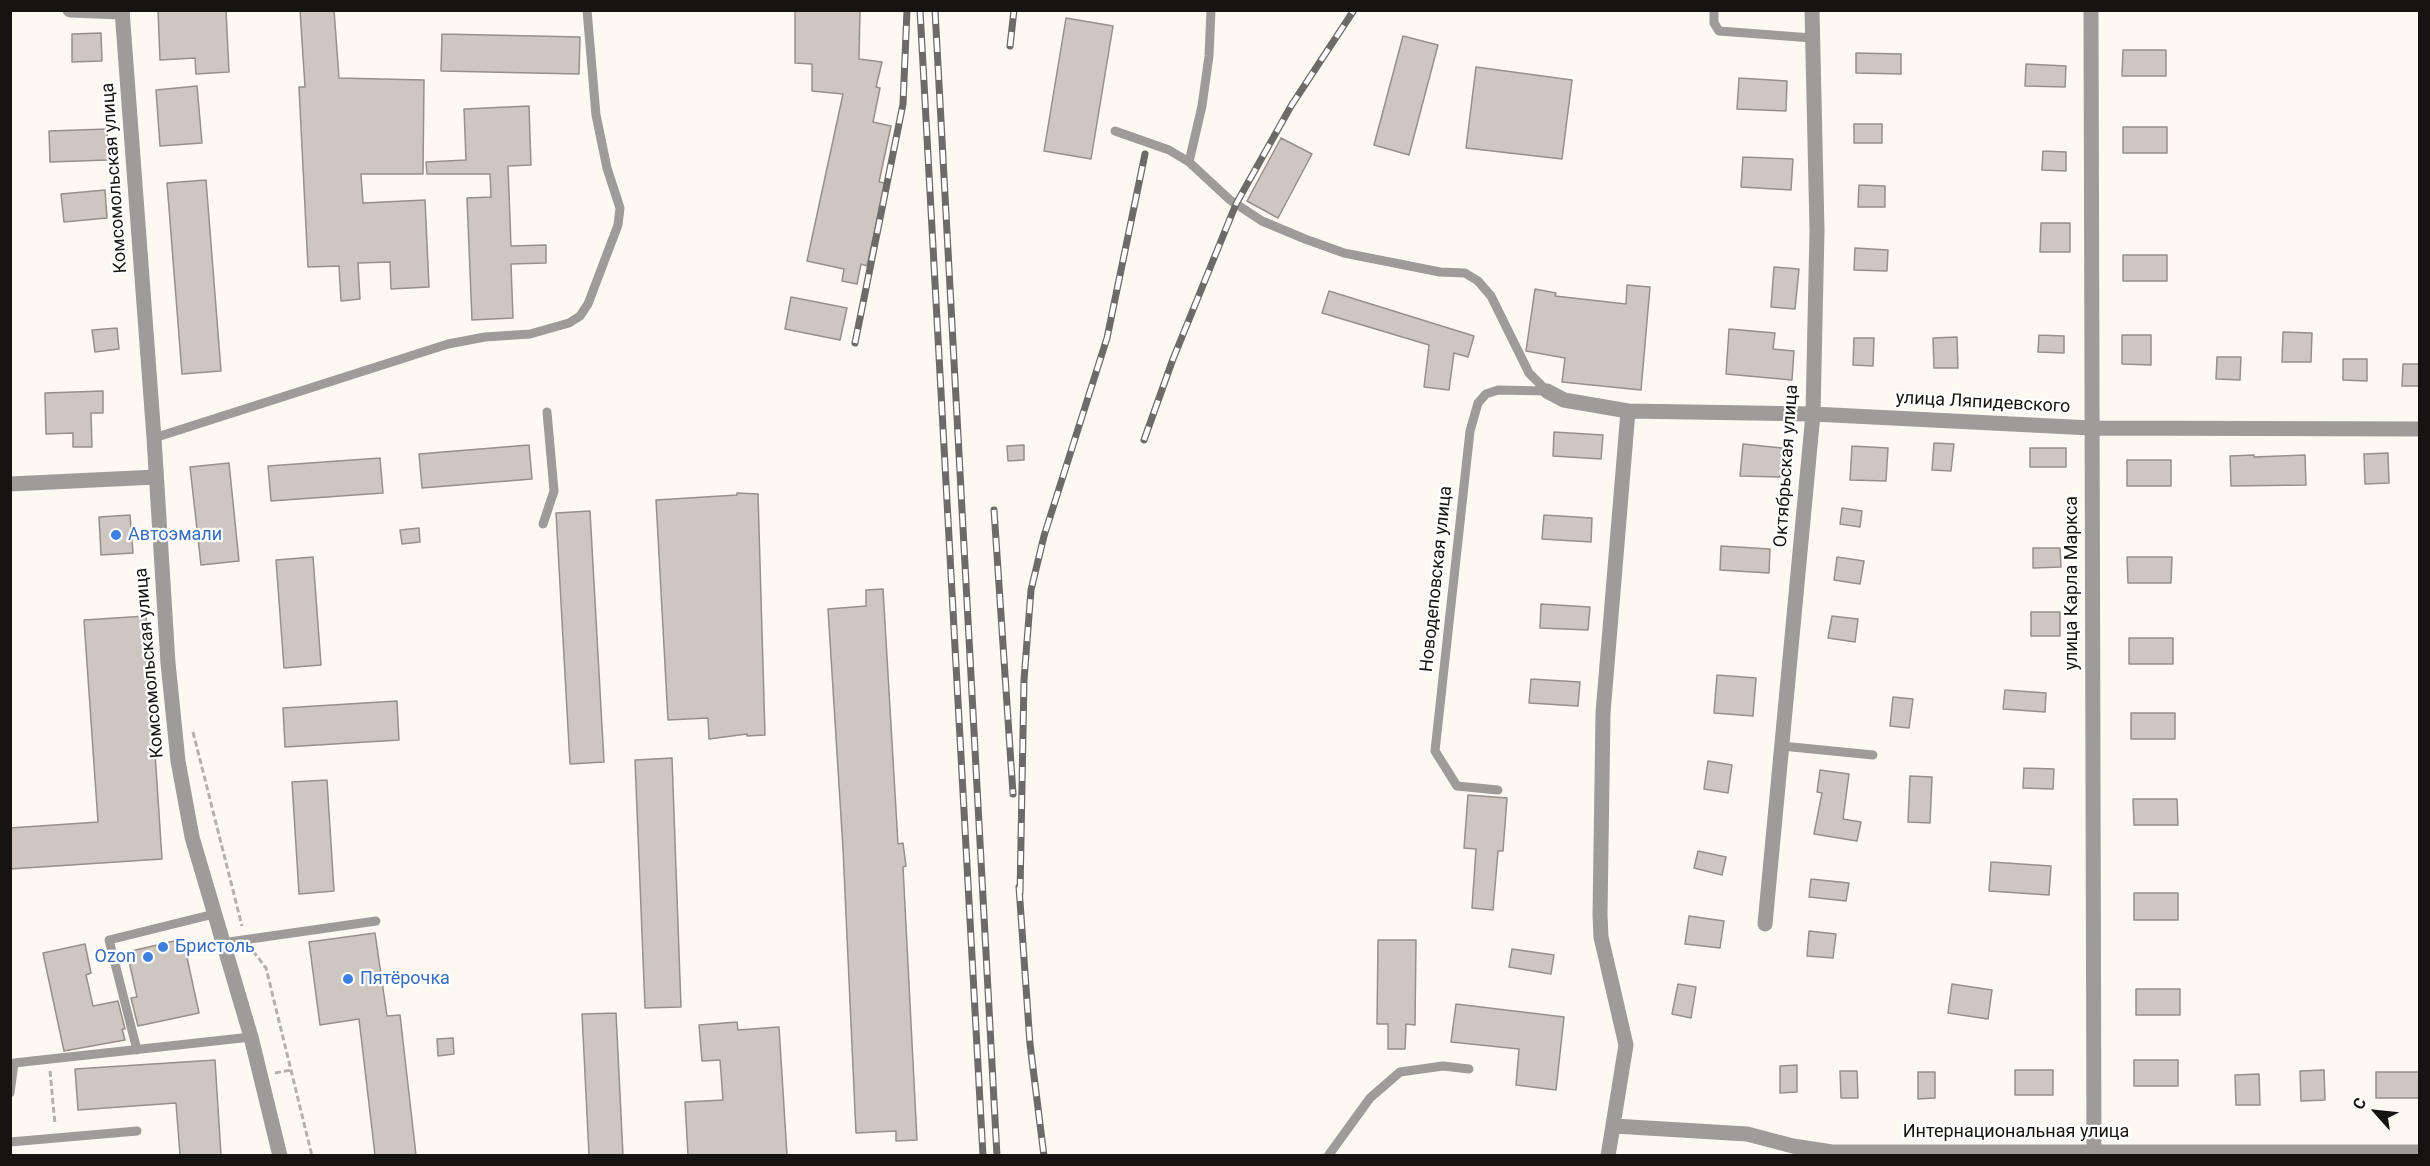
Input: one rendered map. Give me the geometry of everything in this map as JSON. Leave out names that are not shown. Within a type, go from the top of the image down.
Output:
[{"type":"street","points":[[70,10],[122,11]]},
{"type":"street","name":"Октябрьская улица","points":[[1765,924],[1813,414],[1816,230],[1812,10]]},
{"type":"street","name":"улица Карла Маркса","points":[[2091,10],[2094,1154]]},
{"type":"street","name":"Комсомольская улица","points":[[122,11],[154,438],[168,663],[178,761],[192,837],[251,1037],[280,1155]]},
{"type":"street","name":"улица Ляпидевского","points":[[1547,391],[1564,400],[1628,411],[1813,414],[2091,428],[2420,429]]},
{"type":"street","points":[[1608,1155],[1626,1045],[1602,937],[1600,915],[1603,725],[1628,411]]},
{"type":"street","points":[[10,484],[156,477]]},
{"type":"street","name":"Интернациональная улица","points":[[1614,1126],[1747,1134],[1793,1146],[1832,1152],[2094,1154],[2420,1152]]},
{"type":"lane","points":[[154,438],[448,344],[485,337],[530,334],[569,324],[580,316],[588,304],[618,225],[620,208],[607,168],[596,115],[587,10]]},
{"type":"lane","points":[[1189,162],[1203,106],[1209,56],[1211,10]]},
{"type":"lane","points":[[1714,10],[1714,23],[1719,31],[1812,38]]},
{"type":"lane","points":[[1115,131],[1169,150],[1189,162],[1230,200],[1262,221],[1305,239],[1344,253],[1440,272],[1465,273],[1478,281],[1491,296],[1529,373],[1547,391]]},
{"type":"lane","name":"Новодеповская улица","points":[[1498,790],[1457,786],[1435,751],[1470,431],[1474,413],[1486,394],[1497,390],[1547,391]]},
{"type":"lane","points":[[543,524],[554,491],[547,412]]},
{"type":"lane","points":[[1782,746],[1873,755]]},
{"type":"lane","points":[[137,1050],[109,940],[214,914]]},
{"type":"lane","points":[[222,944],[376,921]]},
{"type":"lane","points":[[10,1093],[14,1063],[251,1037]]},
{"type":"lane","points":[[1328,1155],[1370,1098],[1400,1072],[1443,1066],[1469,1069]]},
{"type":"lane","points":[[10,1142],[136,1131]]},
{"type":"path","points":[[191,723],[245,940],[266,969],[312,1155]]},
{"type":"path","points":[[48,1059],[56,1138]]},
{"type":"building","points":[[158,10],[226,10],[229,72],[196,74],[195,58],[160,60]]},
{"type":"building","points":[[300,10],[334,10],[339,78],[424,80],[423,174],[361,174],[363,203],[425,200],[429,287],[391,289],[390,262],[358,263],[360,299],[341,301],[339,266],[308,267],[299,87],[305,87]]},
{"type":"building","points":[[795,10],[860,10],[859,59],[882,62],[876,87],[880,88],[873,122],[891,126],[879,182],[885,183],[867,266],[861,264],[857,284],[842,281],[844,269],[807,261],[843,94],[812,91],[812,64],[795,63]]},
{"type":"building","points":[[1066,18],[1113,26],[1091,159],[1044,151]]},
{"type":"building","points":[[101,33],[102,61],[72,62],[72,34]]},
{"type":"building","points":[[442,34],[580,37],[579,74],[441,71]]},
{"type":"building","points":[[1403,36],[1438,45],[1409,155],[1374,145]]},
{"type":"building","points":[[2123,50],[2166,50],[2166,76],[2122,76]]},
{"type":"building","points":[[1856,53],[1901,54],[1901,74],[1856,73]]},
{"type":"building","points":[[2026,64],[2066,66],[2065,87],[2025,86]]},
{"type":"building","points":[[1476,67],[1572,80],[1562,159],[1466,148]]},
{"type":"building","points":[[1739,78],[1787,81],[1786,111],[1737,109]]},
{"type":"building","points":[[197,86],[202,143],[160,146],[156,90]]},
{"type":"building","points":[[529,106],[531,165],[508,166],[511,246],[546,245],[546,263],[511,264],[513,318],[472,320],[467,198],[491,197],[490,174],[427,174],[426,162],[466,160],[464,109]]},
{"type":"building","points":[[1854,124],[1882,124],[1882,143],[1854,143]]},
{"type":"building","points":[[2123,127],[2167,127],[2167,153],[2123,153]]},
{"type":"building","points":[[107,129],[108,160],[50,162],[49,131]]},
{"type":"building","points":[[1281,138],[1312,154],[1278,218],[1247,201]]},
{"type":"building","points":[[2043,151],[2066,152],[2066,171],[2042,170]]},
{"type":"building","points":[[1743,157],[1793,159],[1791,190],[1741,187]]},
{"type":"building","points":[[206,180],[221,371],[182,374],[167,183]]},
{"type":"building","points":[[1859,185],[1885,186],[1885,207],[1858,207]]},
{"type":"building","points":[[105,190],[107,218],[64,222],[61,194]]},
{"type":"building","points":[[2041,223],[2070,223],[2070,252],[2040,252]]},
{"type":"building","points":[[1855,248],[1888,250],[1887,271],[1854,270]]},
{"type":"building","points":[[2123,255],[2167,255],[2167,281],[2123,281]]},
{"type":"building","points":[[1774,267],[1799,269],[1795,309],[1771,307]]},
{"type":"building","points":[[1627,285],[1650,287],[1641,390],[1562,382],[1565,358],[1526,351],[1535,289],[1556,293],[1555,296],[1626,304]]},
{"type":"building","points":[[1329,291],[1474,336],[1468,357],[1454,353],[1449,390],[1424,387],[1429,345],[1322,313]]},
{"type":"building","points":[[791,297],[847,308],[840,340],[785,329]]},
{"type":"building","points":[[117,328],[119,349],[95,352],[92,330]]},
{"type":"building","points":[[1729,329],[1775,333],[1773,349],[1794,351],[1792,380],[1726,374]]},
{"type":"building","points":[[2283,332],[2312,333],[2311,362],[2282,362]]},
{"type":"building","points":[[2039,335],[2064,336],[2064,353],[2038,352]]},
{"type":"building","points":[[2122,335],[2151,335],[2151,365],[2122,364]]},
{"type":"building","points":[[1957,337],[1958,368],[1934,368],[1933,338]]},
{"type":"building","points":[[1854,338],[1874,338],[1873,366],[1853,365]]},
{"type":"building","points":[[2217,357],[2241,357],[2240,380],[2216,379]]},
{"type":"building","points":[[2343,359],[2367,359],[2367,381],[2343,380]]},
{"type":"building","points":[[2403,364],[2420,364],[2420,386],[2402,386]]},
{"type":"building","points":[[103,391],[103,413],[91,413],[92,447],[73,447],[73,433],[46,434],[45,393]]},
{"type":"building","points":[[1554,432],[1603,435],[1601,459],[1553,456]]},
{"type":"building","points":[[1934,443],[1954,444],[1951,471],[1932,470]]},
{"type":"building","points":[[1743,444],[1782,448],[1780,477],[1740,476]]},
{"type":"building","points":[[529,445],[532,479],[422,488],[419,454]]},
{"type":"building","points":[[1024,445],[1024,460],[1008,461],[1007,446]]},
{"type":"building","points":[[1852,446],[1888,448],[1886,481],[1850,480]]},
{"type":"building","points":[[2030,448],[2066,448],[2066,467],[2030,467]]},
{"type":"building","points":[[2388,453],[2389,483],[2365,484],[2364,454]]},
{"type":"building","points":[[2254,455],[2254,457],[2305,455],[2306,485],[2231,486],[2230,456]]},
{"type":"building","points":[[380,458],[383,493],[271,501],[268,466]]},
{"type":"building","points":[[2127,460],[2171,460],[2171,486],[2127,486]]},
{"type":"building","points":[[229,463],[239,561],[201,565],[190,467]]},
{"type":"building","points":[[737,493],[758,494],[765,735],[747,736],[747,734],[709,739],[708,718],[668,720],[656,500],[737,495]]},
{"type":"building","points":[[1842,508],[1862,511],[1860,527],[1840,524]]},
{"type":"building","points":[[590,511],[604,762],[570,764],[556,513]]},
{"type":"building","name":"Автоэмали","points":[[130,515],[133,553],[101,555],[99,517]]},
{"type":"building","points":[[1544,515],[1592,518],[1591,542],[1542,539]]},
{"type":"building","points":[[419,528],[420,542],[402,544],[400,530]]},
{"type":"building","points":[[1721,546],[1770,549],[1769,573],[1720,570]]},
{"type":"building","points":[[2033,548],[2060,548],[2061,567],[2033,568]]},
{"type":"building","points":[[313,557],[321,665],[284,668],[276,560]]},
{"type":"building","points":[[1837,557],[1864,561],[1860,584],[1834,580]]},
{"type":"building","points":[[2127,557],[2172,557],[2171,583],[2128,583]]},
{"type":"building","points":[[883,589],[898,844],[903,843],[906,866],[903,867],[917,1140],[896,1141],[896,1131],[856,1133],[843,849],[828,609],[866,606],[866,590]]},
{"type":"building","points":[[1541,604],[1590,607],[1588,630],[1540,628]]},
{"type":"building","points":[[2031,612],[2060,612],[2060,636],[2031,636]]},
{"type":"building","points":[[146,616],[162,859],[10,869],[10,828],[98,822],[84,620]]},
{"type":"building","points":[[1832,616],[1858,619],[1855,642],[1828,638]]},
{"type":"building","points":[[2129,638],[2173,638],[2173,664],[2129,664]]},
{"type":"building","points":[[1717,675],[1756,678],[1753,716],[1714,713]]},
{"type":"building","points":[[1531,679],[1580,682],[1578,706],[1529,703]]},
{"type":"building","points":[[2005,690],[2046,693],[2045,712],[2003,709]]},
{"type":"building","points":[[1893,697],[1913,699],[1909,728],[1890,726]]},
{"type":"building","points":[[397,701],[399,740],[285,747],[283,708]]},
{"type":"building","points":[[2131,713],[2175,713],[2175,739],[2131,739]]},
{"type":"building","points":[[672,758],[681,1007],[645,1008],[635,760]]},
{"type":"building","points":[[1708,761],[1732,765],[1728,793],[1704,789]]},
{"type":"building","points":[[2024,768],[2054,769],[2053,789],[2023,788]]},
{"type":"building","points":[[1820,770],[1849,774],[1843,819],[1861,822],[1857,841],[1814,834],[1822,793],[1817,792]]},
{"type":"building","points":[[1910,776],[1932,777],[1930,823],[1908,822]]},
{"type":"building","points":[[327,780],[334,891],[299,894],[292,782]]},
{"type":"building","points":[[1468,795],[1507,798],[1503,851],[1498,851],[1493,910],[1472,908],[1476,849],[1464,848]]},
{"type":"building","points":[[2133,799],[2177,799],[2178,825],[2134,825]]},
{"type":"building","points":[[1698,851],[1726,857],[1722,875],[1694,868]]},
{"type":"building","points":[[1991,862],[2051,866],[2049,895],[1989,891]]},
{"type":"building","points":[[1811,879],[1849,883],[1846,901],[1809,897]]},
{"type":"building","points":[[2134,893],[2178,893],[2178,920],[2134,920]]},
{"type":"building","points":[[1689,916],[1724,921],[1720,948],[1685,944]]},
{"type":"building","points":[[1809,931],[1836,934],[1833,958],[1807,956]]},
{"type":"building","points":[[375,933],[387,1016],[400,1015],[416,1155],[375,1155],[359,1019],[320,1025],[309,942]]},
{"type":"building","points":[[183,939],[199,1013],[138,1026],[131,998],[137,997],[127,952]]},
{"type":"building","points":[[1378,940],[1416,940],[1415,1025],[1406,1024],[1405,1049],[1388,1049],[1388,1024],[1377,1024]]},
{"type":"building","points":[[85,944],[91,973],[86,975],[93,1006],[118,1001],[125,1029],[122,1029],[125,1040],[64,1051],[43,953]]},
{"type":"building","points":[[1512,949],[1554,955],[1551,974],[1509,967]]},
{"type":"building","points":[[1678,984],[1696,987],[1691,1018],[1672,1014]]},
{"type":"building","points":[[1952,984],[1992,990],[1988,1019],[1948,1013]]},
{"type":"building","points":[[2136,989],[2180,989],[2180,1015],[2136,1015]]},
{"type":"building","points":[[1456,1004],[1564,1017],[1556,1090],[1516,1085],[1519,1049],[1451,1042]]},
{"type":"building","points":[[616,1013],[623,1155],[589,1155],[582,1014]]},
{"type":"building","points":[[737,1022],[738,1030],[779,1027],[787,1155],[688,1155],[685,1102],[723,1100],[720,1060],[702,1061],[699,1025]]},
{"type":"building","points":[[453,1038],[454,1054],[438,1056],[437,1039]]},
{"type":"building","points":[[215,1060],[221,1155],[180,1155],[176,1103],[78,1110],[75,1069]]},
{"type":"building","points":[[2134,1060],[2178,1060],[2178,1086],[2134,1086]]},
{"type":"building","points":[[1797,1065],[1797,1092],[1780,1093],[1780,1066]]},
{"type":"building","points":[[2015,1070],[2053,1070],[2053,1095],[2015,1095]]},
{"type":"building","points":[[2324,1070],[2325,1100],[2301,1101],[2300,1071]]},
{"type":"building","points":[[1840,1071],[1857,1071],[1858,1098],[1841,1098]]},
{"type":"building","points":[[1918,1072],[1935,1072],[1935,1098],[1918,1099]]},
{"type":"building","points":[[2376,1072],[2420,1072],[2420,1098],[2376,1098]]},
{"type":"building","points":[[2259,1074],[2260,1105],[2236,1105],[2235,1075]]},
{"type":"railway","points":[[855,343],[903,104],[907,10]]},
{"type":"railway","points":[[920,10],[983,1156]]},
{"type":"railway","points":[[935,10],[997,1156]]},
{"type":"railway","points":[[1010,46],[1014,10]]},
{"type":"railway","points":[[1144,440],[1173,359],[1236,204],[1291,106],[1354,10]]},
{"type":"railway","points":[[1020,893],[1024,680],[1031,590],[1044,536],[1107,338],[1145,154]]},
{"type":"railway","points":[[994,510],[1013,794]]},
{"type":"railway","points":[[1019,887],[1030,1044],[1044,1156]]},
{"type":"place","name":"Автоэмали","points":[[116,535]]},
{"type":"place","name":"Бристоль","points":[[163,947]]},
{"type":"place","name":"Ozon","points":[[148,957]]},
{"type":"place","name":"Пятёрочка","points":[[348,979]]}]
